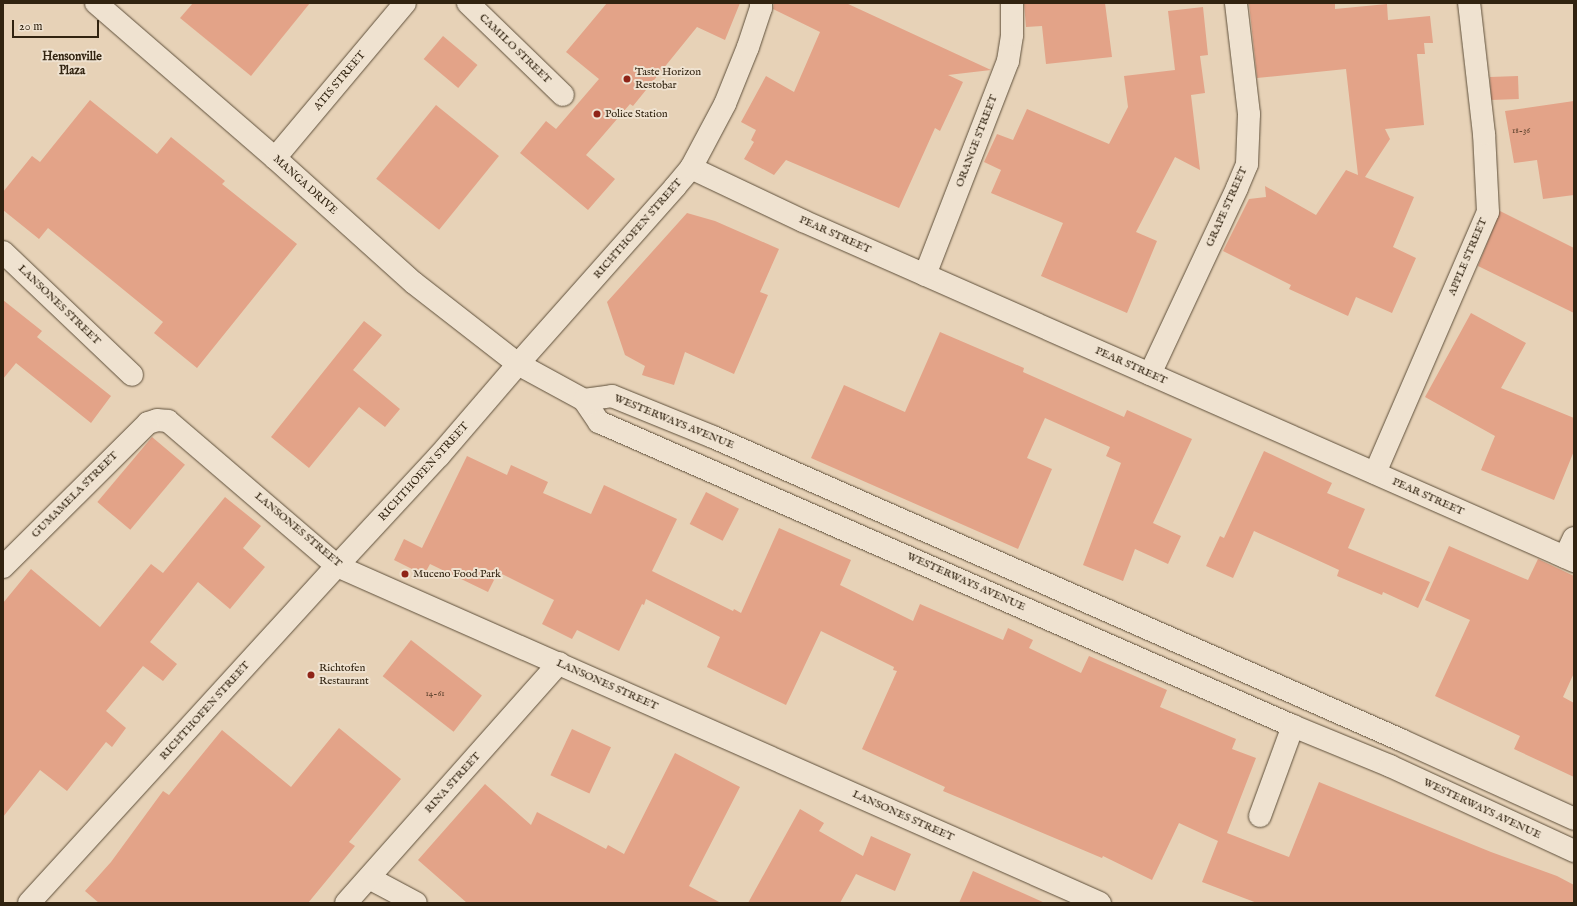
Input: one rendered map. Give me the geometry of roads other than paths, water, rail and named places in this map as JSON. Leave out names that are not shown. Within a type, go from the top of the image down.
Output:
[{"type":"street","name":"MANGA DRIVE","points":[[96,3],[275,158],[414,282],[518,364]]},
{"type":"street","name":"ATIS STREET","points":[[275,158],[405,3]]},
{"type":"street","name":"CAMILO STREET","points":[[468,3],[563,95]]},
{"type":"street","name":"RICHTHOFEN STREET","points":[[29,903],[439,456],[691,168],[725,104],[748,47],[761,8],[761,3]]},
{"type":"street","name":"ORANGE STREET","points":[[925,275],[1008,61],[1012,35],[1012,3]]},
{"type":"street","name":"GRAPE STREET","points":[[1150,374],[1247,164],[1249,114],[1236,3]]},
{"type":"street","name":"APPLE STREET","points":[[1375,473],[1488,212],[1484,134],[1469,3]]},
{"type":"street","name":"PEAR STREET","points":[[691,168],[803,221],[1375,473],[1571,552]]},
{"type":"street","name":"LANSONES STREET","points":[[3,252],[132,375]]},
{"type":"street","name":"WESTERWAYS AVENUE","points":[[518,364],[584,400],[599,422],[1294,726],[1390,766],[1574,851]]},
{"type":"street","name":"WESTERWAYS AVENUE","points":[[584,400],[612,396],[740,449],[1401,740],[1574,819]]},
{"type":"street","name":"LANSONES STREET","points":[[148,423],[157,420],[168,421],[337,566],[1100,903]]},
{"type":"street","name":"GUMAMELA STREET","points":[[3,567],[148,423]]},
{"type":"street","name":"WESTERWAYS AVENUE","points":[[727,477],[740,449]]},
{"type":"street","points":[[1205,687],[1218,659]]},
{"type":"street","name":"RINA STREET","points":[[346,903],[559,663]]},
{"type":"street","points":[[1260,816],[1294,726]]},
{"type":"street","points":[[1390,766],[1401,740]]},
{"type":"street","points":[[369,878],[416,903]]},
{"type":"place","name":"Taste Horizon Restobar","points":[[627,79]]},
{"type":"place","name":"Police Station","points":[[597,114]]},
{"type":"place","name":"Muceno Food Park","points":[[405,574]]},
{"type":"place","name":"Richtofen Restaurant","points":[[311,675]]},
{"type":"district","name":"Hensonville Plaza","points":[[72,64]]}]
